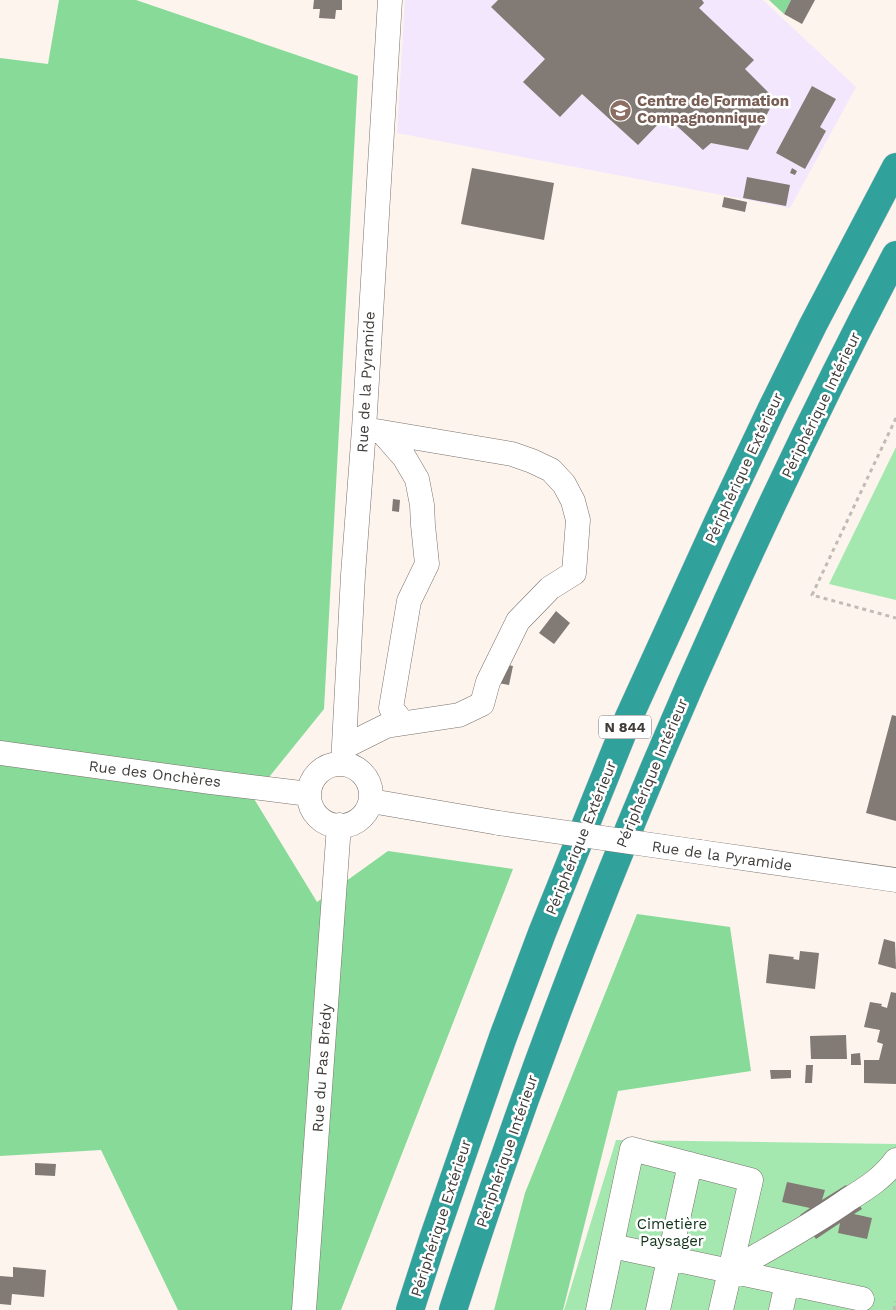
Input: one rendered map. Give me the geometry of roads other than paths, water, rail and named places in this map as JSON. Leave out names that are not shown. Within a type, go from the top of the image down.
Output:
[{"type":"highway","name":"Périphérique Extérieur","points":[[410,1310],[503,1037],[542,933],[629,717],[768,417],[822,308],[896,167]]},
{"type":"highway","name":"Périphérique Intérieur","points":[[454,1310],[548,1034],[610,873],[659,756],[711,637],[783,482],[820,404],[896,256]]},
{"type":"street","name":"Rue de la Pyramide","points":[[343,756],[353,575],[373,431],[390,0]]},
{"type":"street","points":[[343,756],[352,766],[360,770],[367,779],[371,790],[371,801],[368,809],[355,822],[348,825],[331,824],[317,816],[309,794],[314,778],[326,767],[334,764],[343,756],[386,726],[459,716],[482,704],[488,682],[518,621],[550,588],[574,573],[578,520],[573,500],[564,484],[551,470],[512,454],[373,431]]},
{"type":"street","points":[[373,431],[404,458],[417,479],[422,505],[422,526],[427,564],[409,601],[391,708],[403,723]]},
{"type":"street","name":"Rue des Onchères","points":[[0,753],[309,794]]},
{"type":"street","name":"Rue de la Pyramide","points":[[371,801],[499,823],[896,880]]},
{"type":"street","name":"Rue du Pas Brédy","points":[[304,1310],[339,825]]},
{"type":"street","points":[[598,1310],[632,1150],[751,1180],[721,1310]]},
{"type":"street","points":[[730,1271],[819,1220],[881,1177],[896,1160]]},
{"type":"street","points":[[658,1310],[690,1164]]},
{"type":"street","points":[[612,1246],[787,1283],[848,1301]]},
{"type":"street","points":[[781,1310],[787,1283]]},
{"type":"place","name":"Centre de Formation Compagnonnique","points":[[621,110]]},
{"type":"park label","name":"Cimetière Paysager","points":[[672,1232]]}]
